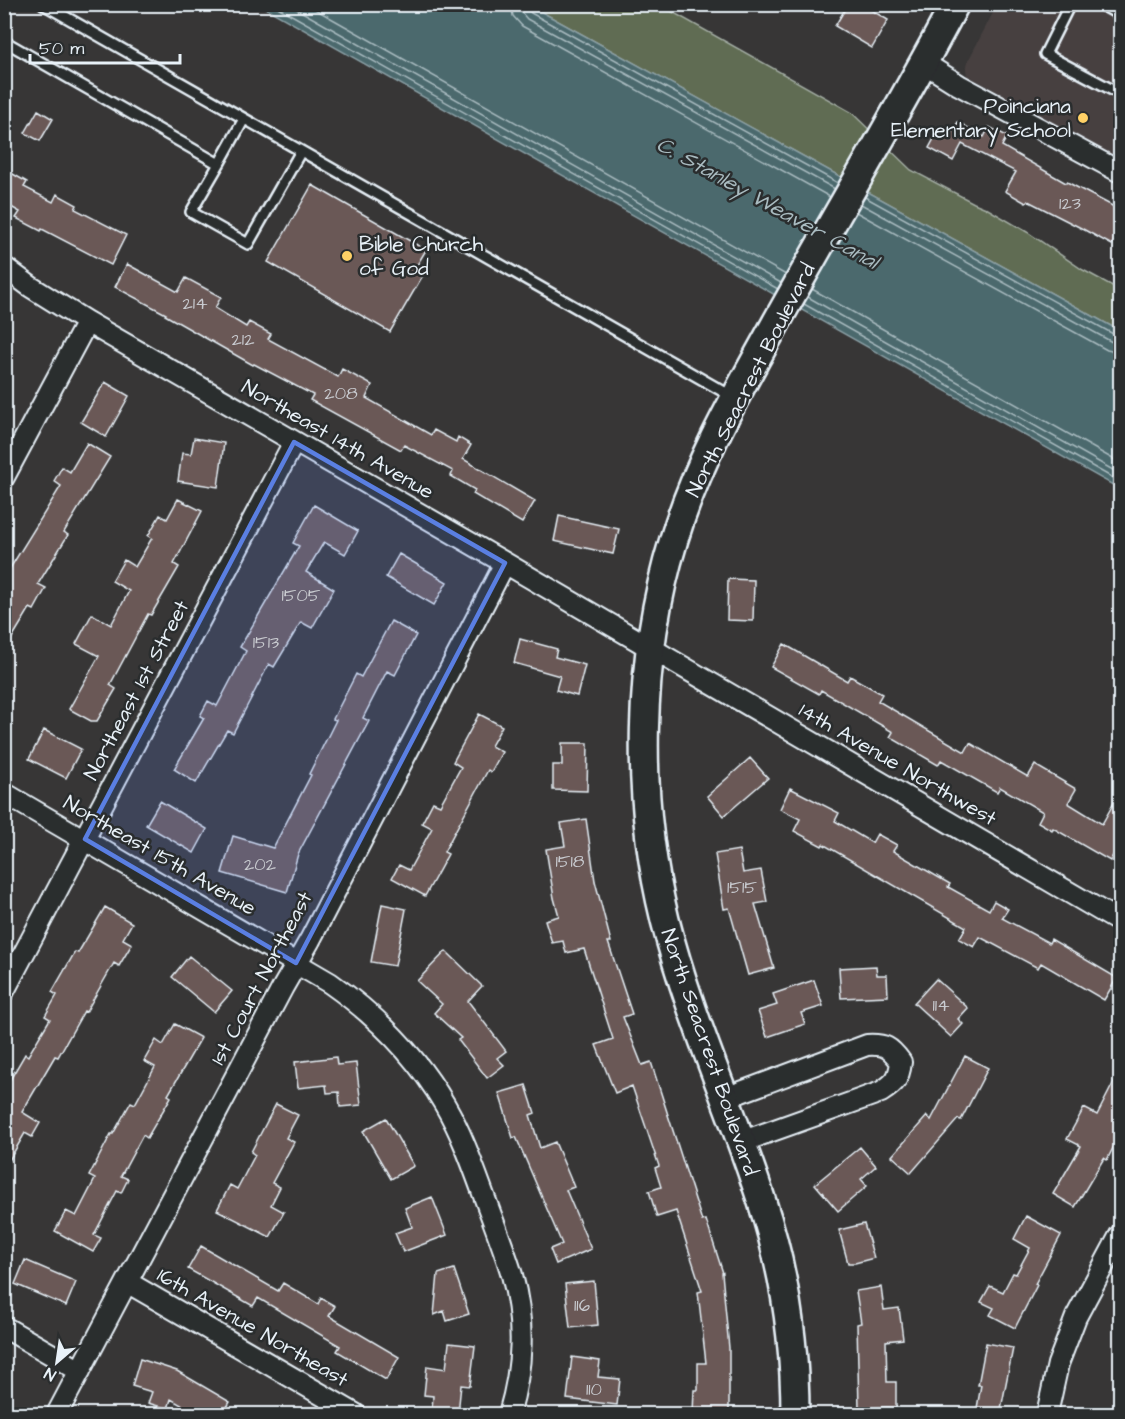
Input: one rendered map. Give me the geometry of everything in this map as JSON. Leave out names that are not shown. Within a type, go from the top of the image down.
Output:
[{"type":"street","name":"North Seacrest Boulevard","points":[[795,1414],[790,1330],[777,1257],[762,1201],[681,975],[664,919],[653,861],[646,803],[645,700],[659,598],[673,541],[712,443],[784,308],[924,63],[954,5]]},
{"type":"street","points":[[924,63],[1120,172]]},
{"type":"street","name":"Northeast 14th Avenue","points":[[4,267],[87,322],[651,648]]},
{"type":"street","points":[[4,477],[87,322]]},
{"type":"street","name":"Northeast 1st Street","points":[[4,991],[294,442]]},
{"type":"street","name":"1st Court Northeast","points":[[57,1414],[310,940],[505,563]]},
{"type":"street","name":"14th Avenue Northwest","points":[[651,648],[1120,922]]},
{"type":"street","name":"Northeast 15th Avenue","points":[[4,793],[330,983],[378,1020],[420,1066],[446,1106],[466,1147],[512,1274],[519,1307],[521,1341],[519,1375],[509,1414]]},
{"type":"street","points":[[725,1098],[867,1045],[880,1044],[893,1051],[901,1062],[896,1079],[892,1085],[881,1092],[741,1142]]},
{"type":"street","points":[[1047,1414],[1058,1364],[1076,1317],[1120,1235]]},
{"type":"street","name":"16th Avenue Northeast","points":[[127,1282],[356,1414]]},
{"type":"street","points":[[4,1327],[80,1371]]},
{"type":"lane","points":[[43,4],[735,399]]},
{"type":"lane","points":[[1070,4],[1045,54],[1120,94]]},
{"type":"lane","points":[[1100,4],[1120,15]]},
{"type":"lane","points":[[4,41],[219,164]]},
{"type":"lane","points":[[244,119],[191,212],[248,244],[301,151]]},
{"type":"highlighted area","points":[[294,442],[505,563],[296,963],[85,839]]},
{"type":"shaded area","name":"Poinciana Elementary School","points":[[997,5],[1120,5],[1120,160],[967,75],[968,61]]},
{"type":"green space","points":[[529,5],[660,5],[851,112],[911,170],[986,208],[1027,232],[1083,270],[1120,290],[1120,331]]},
{"type":"water","name":"C. Stanley Weaver Canal","points":[[260,5],[529,5],[1120,331],[1120,489]]},
{"type":"building","points":[[848,4],[861,4],[888,20],[872,48],[835,26]]},
{"type":"building","points":[[38,110],[53,119],[40,141],[25,133]]},
{"type":"building","points":[[958,122],[984,137],[989,127],[1007,136],[1002,146],[1066,183],[1120,210],[1120,229],[1112,245],[1005,191],[1016,172],[962,144],[953,161],[929,148],[941,126],[952,132]]},
{"type":"building","points":[[4,169],[27,182],[24,187],[53,202],[57,194],[77,205],[75,209],[126,235],[111,265],[16,218],[20,212],[4,203]]},
{"type":"building","name":"Bible Church of God","points":[[312,185],[426,250],[417,265],[426,270],[390,332],[268,262]]},
{"type":"building","points":[[127,264],[178,292],[186,278],[221,297],[215,308],[246,327],[249,322],[271,334],[268,339],[338,377],[342,369],[372,385],[366,398],[431,435],[434,430],[456,442],[458,437],[471,445],[463,459],[535,501],[522,523],[473,494],[475,490],[451,476],[453,471],[404,445],[401,450],[310,400],[313,395],[253,365],[115,287]]},
{"type":"building","points":[[105,382],[129,396],[106,437],[81,422]]},
{"type":"building","points":[[194,438],[224,443],[218,487],[178,481],[182,453],[191,454]]},
{"type":"building","points":[[87,443],[110,457],[64,532],[68,535],[38,584],[46,588],[34,610],[30,608],[4,651],[4,578],[61,486],[54,481],[62,467],[70,472]]},
{"type":"building","points":[[178,499],[202,511],[174,564],[179,567],[151,615],[148,614],[110,685],[116,689],[97,721],[91,721],[69,709],[99,656],[76,644],[92,614],[111,625],[129,591],[112,581],[124,560],[135,567],[152,538],[148,536],[160,515],[167,519]]},
{"type":"building","points":[[314,505],[358,531],[345,554],[324,542],[306,572],[334,589],[312,628],[301,622],[274,667],[269,664],[233,733],[227,730],[196,783],[174,769],[204,718],[200,716],[208,701],[217,706],[246,651],[240,647],[299,546],[293,543]]},
{"type":"building","points":[[559,516],[619,529],[613,554],[554,541]]},
{"type":"building","points":[[399,554],[447,582],[434,605],[386,577]]},
{"type":"building","points":[[728,579],[754,580],[753,621],[727,620]]},
{"type":"building","points":[[391,621],[416,635],[395,675],[387,671],[363,718],[369,721],[298,854],[287,892],[222,873],[233,836],[273,848],[311,775],[309,774],[336,720],[333,719],[356,674],[361,677]]},
{"type":"building","points":[[520,639],[557,649],[555,657],[585,665],[577,696],[556,690],[560,676],[514,663]]},
{"type":"building","points":[[784,644],[847,681],[850,676],[882,694],[878,701],[965,752],[970,743],[1028,777],[1035,765],[1076,789],[1068,803],[1102,824],[1120,792],[1120,842],[1110,861],[1053,828],[1052,830],[1038,822],[1043,812],[1000,787],[997,792],[941,760],[938,765],[890,737],[893,732],[821,690],[819,694],[771,667]]},
{"type":"building","points":[[479,714],[502,726],[491,746],[502,752],[491,772],[488,770],[444,852],[448,854],[425,896],[392,878],[399,865],[409,870],[432,828],[422,823],[433,802],[440,805],[461,767],[453,762]]},
{"type":"building","points":[[44,730],[81,749],[66,778],[29,759]]},
{"type":"building","points":[[562,743],[588,743],[587,791],[553,790],[553,765],[562,765]]},
{"type":"building","points":[[750,758],[768,778],[724,816],[707,796]]},
{"type":"building","points":[[790,788],[839,813],[835,821],[872,843],[877,834],[897,845],[893,851],[950,884],[948,887],[989,910],[994,901],[1008,909],[1002,918],[1049,943],[1051,939],[1117,978],[1104,1000],[1041,963],[1038,968],[980,937],[974,947],[959,939],[966,927],[823,844],[822,846],[794,831],[800,819],[780,809]]},
{"type":"building","points":[[160,801],[207,829],[194,853],[146,825]]},
{"type":"building","points":[[586,819],[595,881],[611,942],[608,942],[632,1014],[623,1017],[642,1065],[651,1062],[702,1221],[706,1220],[723,1273],[729,1348],[729,1413],[693,1413],[694,1390],[698,1390],[698,1363],[706,1363],[698,1292],[702,1291],[676,1211],[657,1217],[649,1191],[661,1187],[655,1168],[659,1166],[632,1086],[615,1093],[596,1045],[613,1039],[584,949],[566,953],[563,941],[552,943],[545,920],[559,916],[546,849],[565,846],[561,823]]},
{"type":"building","points":[[739,850],[743,873],[761,870],[767,902],[755,904],[774,968],[748,975],[729,908],[724,909],[715,854]]},
{"type":"building","points":[[382,904],[406,909],[395,966],[371,962]]},
{"type":"building","points":[[105,907],[132,923],[123,939],[132,944],[119,966],[114,963],[86,1012],[84,1011],[58,1057],[55,1056],[22,1112],[40,1123],[32,1137],[25,1133],[4,1169],[4,1090],[25,1054],[28,1056],[50,1019],[45,1016],[57,995],[52,992]]},
{"type":"building","points":[[446,951],[482,986],[468,1001],[506,1051],[497,1058],[504,1065],[487,1078],[458,1040],[461,1038],[434,1013],[442,1004],[417,981]]},
{"type":"building","points":[[189,956],[232,991],[214,1012],[172,977]]},
{"type":"building","points":[[876,966],[877,975],[887,975],[888,996],[841,998],[839,968]]},
{"type":"building","points":[[936,979],[968,1008],[958,1019],[963,1024],[951,1037],[914,1003]]},
{"type":"building","points":[[814,980],[823,1006],[801,1013],[805,1024],[767,1037],[758,1011],[777,1005],[773,994]]},
{"type":"building","points":[[175,1024],[201,1038],[168,1095],[171,1097],[147,1138],[143,1135],[121,1176],[128,1179],[121,1193],[117,1191],[94,1235],[101,1238],[93,1252],[55,1231],[66,1211],[76,1216],[95,1179],[89,1176],[111,1134],[131,1102],[135,1104],[155,1067],[144,1061],[156,1040],[163,1045]]},
{"type":"building","points":[[965,1056],[988,1068],[961,1120],[958,1119],[911,1173],[892,1156],[927,1116],[931,1120]]},
{"type":"building","points":[[336,1057],[337,1065],[356,1063],[361,1105],[340,1107],[339,1092],[327,1093],[326,1085],[298,1088],[295,1062]]},
{"type":"building","points":[[1120,1070],[1120,1134],[1107,1160],[1104,1158],[1075,1207],[1053,1194],[1081,1146],[1067,1139],[1084,1108],[1097,1115]]},
{"type":"building","points":[[526,1085],[535,1113],[530,1115],[540,1148],[555,1142],[574,1187],[566,1190],[591,1249],[556,1264],[550,1249],[562,1244],[516,1137],[513,1138],[499,1093]]},
{"type":"building","points":[[276,1104],[298,1115],[286,1138],[294,1142],[272,1183],[280,1187],[271,1205],[284,1212],[270,1237],[217,1210],[230,1185],[237,1189],[255,1155],[251,1152]]},
{"type":"building","points":[[386,1118],[414,1166],[391,1179],[363,1131]]},
{"type":"building","points":[[860,1147],[876,1166],[861,1179],[867,1186],[838,1211],[815,1184]]},
{"type":"building","points":[[432,1197],[447,1235],[403,1252],[395,1233],[412,1227],[405,1208]]},
{"type":"building","points":[[1026,1216],[1061,1235],[1015,1328],[990,1315],[994,1308],[981,1302],[990,1286],[1003,1292],[1030,1248],[1014,1239]]},
{"type":"building","points":[[864,1224],[874,1258],[848,1263],[839,1230]]},
{"type":"building","points":[[201,1246],[278,1291],[283,1283],[318,1304],[321,1298],[335,1306],[329,1316],[399,1357],[386,1380],[337,1351],[340,1346],[258,1298],[253,1306],[188,1269]]},
{"type":"building","points":[[25,1260],[76,1282],[66,1306],[15,1284]]},
{"type":"building","points":[[454,1269],[469,1314],[447,1321],[444,1311],[434,1315],[438,1274]]},
{"type":"building","points":[[594,1281],[598,1325],[570,1328],[565,1284]]},
{"type":"building","points":[[881,1287],[884,1310],[899,1308],[903,1339],[886,1341],[887,1382],[896,1382],[896,1407],[859,1408],[857,1324],[861,1323],[856,1291]]},
{"type":"building","points":[[449,1343],[475,1346],[470,1386],[461,1385],[458,1413],[432,1410],[433,1396],[424,1395],[427,1366],[446,1369]]},
{"type":"building","points":[[986,1343],[1013,1348],[1000,1414],[976,1414],[981,1385],[978,1385]]},
{"type":"building","points":[[572,1357],[600,1361],[598,1377],[620,1379],[617,1405],[567,1399]]},
{"type":"building","points":[[140,1359],[177,1371],[230,1402],[223,1414],[197,1414],[171,1399],[168,1409],[148,1403],[152,1392],[132,1386]]},
{"type":"place","name":"Poinciana Elementary School","points":[[1083,118]]},
{"type":"place","name":"Bible Church of God","points":[[347,256]]}]
